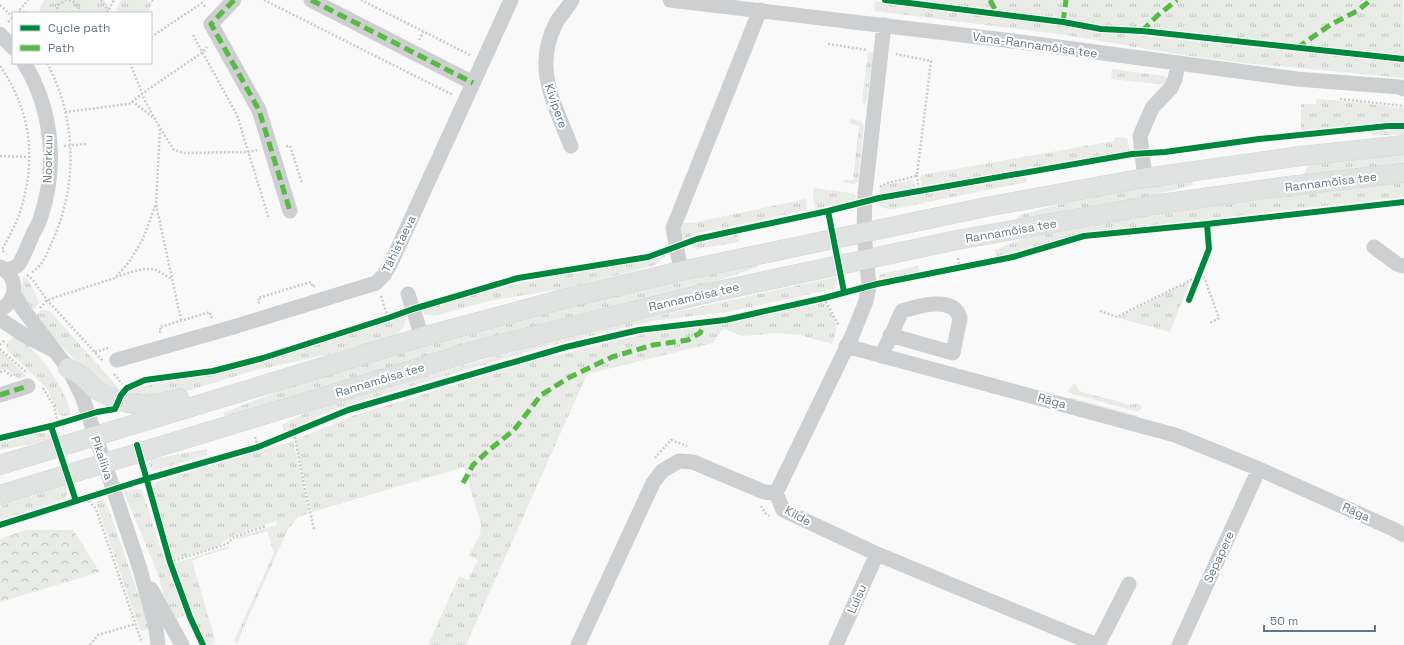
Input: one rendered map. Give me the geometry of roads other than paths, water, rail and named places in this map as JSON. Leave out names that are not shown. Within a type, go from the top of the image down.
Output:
[{"type":"main road","points":[[0,465],[422,337],[567,298],[681,271],[986,207],[1145,178],[1288,158],[1404,145]]},
{"type":"main road","name":"Rannamõisa tee","points":[[0,495],[481,349],[699,295],[957,240],[1153,205],[1281,187],[1404,173]]},
{"type":"main road","points":[[68,368],[84,377],[94,388],[123,394],[133,405],[160,404],[198,393],[217,398]]},
{"type":"street","points":[[234,0],[211,24],[259,110],[290,211]]},
{"type":"street","points":[[311,0],[468,81]]},
{"type":"street","name":"Tähistaeva","points":[[113,354],[230,328],[376,283],[384,275],[391,263],[468,81],[511,0]]},
{"type":"street","name":"Kivipere","points":[[571,146],[551,96],[547,81],[545,60],[548,41],[552,31],[557,21],[572,0]]},
{"type":"street","name":"Vana-Rannamõisa tee","points":[[670,0],[1021,42],[1297,80],[1403,87]]},
{"type":"street","points":[[681,271],[673,228],[760,10]]},
{"type":"street","points":[[578,645],[653,483],[662,471],[679,461],[693,462],[770,493],[790,466],[852,336],[866,301],[869,286],[864,232],[873,200],[866,193],[884,25]]},
{"type":"street","points":[[0,34],[12,47]]},
{"type":"street","name":"Noorkuu","points":[[3,269],[18,265],[41,217],[50,183],[49,130],[34,83],[24,64]]},
{"type":"street","points":[[1145,178],[1140,136],[1152,108],[1171,88],[1175,79],[1178,64]]},
{"type":"street","points":[[1374,246],[1397,264],[1404,266]]},
{"type":"street","name":"Pikaliiva","points":[[3,269],[13,281],[14,294],[22,308],[68,368],[82,396],[140,568],[156,629],[158,645]]},
{"type":"street","points":[[0,310],[6,307],[14,294]]},
{"type":"street","points":[[408,294],[422,337]]},
{"type":"street","points":[[881,356],[902,311],[927,305],[948,305],[959,313],[960,318],[948,373]]},
{"type":"street","name":"Pikaliiva","points":[[0,318],[24,335],[56,351]]},
{"type":"street","points":[[890,335],[953,353]]},
{"type":"street","name":"Räga","points":[[846,346],[1175,435],[1259,470],[1394,529],[1404,535]]},
{"type":"street","points":[[0,395],[33,383]]},
{"type":"street","name":"Sepapere","points":[[1179,645],[1259,470]]},
{"type":"street","name":"Kilde","points":[[770,493],[783,510],[877,554],[1098,645]]},
{"type":"street","name":"Luisu","points":[[836,645],[877,554]]},
{"type":"street","name":"Pikaliiva","points":[[140,568],[182,645]]},
{"type":"street","points":[[1098,645],[1129,584]]}]
